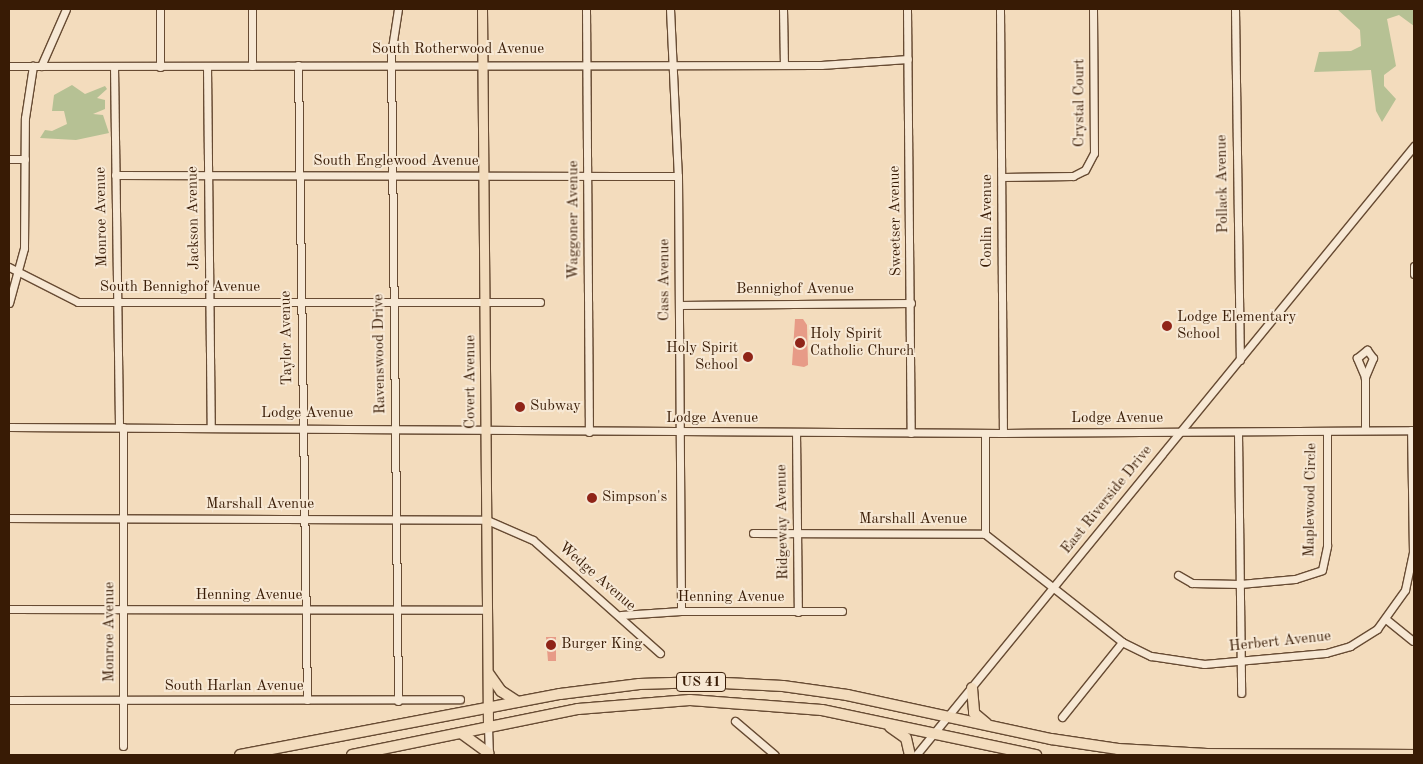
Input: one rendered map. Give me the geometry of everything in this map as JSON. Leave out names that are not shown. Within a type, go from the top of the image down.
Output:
[{"type":"highway","points":[[489,674],[501,691],[518,702]]},
{"type":"highway","name":"US 41","points":[[240,755],[518,702],[639,684],[732,682],[821,691],[1011,731],[1163,752],[1414,754]]},
{"type":"highway","points":[[972,688],[976,716],[1011,731]]},
{"type":"highway","name":"US 41","points":[[352,755],[602,706],[690,700],[776,704],[871,719],[1036,755]]},
{"type":"highway","points":[[871,719],[904,734],[910,755]]},
{"type":"highway","points":[[461,733],[489,754]]},
{"type":"main road","name":"Covert Avenue","points":[[482,9],[485,303],[484,431],[487,520],[488,727]]},
{"type":"street","points":[[9,303],[25,240],[25,118],[37,66],[66,9]]},
{"type":"street","points":[[160,9],[160,67]]},
{"type":"street","points":[[252,9],[252,66]]},
{"type":"street","name":"Ravenswood Drive","points":[[398,9],[391,64],[398,700]]},
{"type":"street","name":"Waggoner Avenue","points":[[586,9],[589,432]]},
{"type":"street","name":"Cass Avenue","points":[[670,9],[671,62],[678,176],[678,433],[681,611]]},
{"type":"street","points":[[784,9],[784,64]]},
{"type":"street","name":"Sweetser Avenue","points":[[908,9],[911,433]]},
{"type":"street","name":"Conlin Avenue","points":[[1000,9],[1003,434]]},
{"type":"street","name":"Crystal Court","points":[[1002,177],[1073,176],[1085,170],[1094,153],[1093,9]]},
{"type":"street","name":"Pollack Avenue","points":[[1234,9],[1240,360]]},
{"type":"street","name":"South Rotherwood Avenue","points":[[9,66],[207,67],[586,62],[784,64],[908,59]]},
{"type":"street","name":"Taylor Avenue","points":[[298,65],[307,700]]},
{"type":"street","name":"Monroe Avenue","points":[[114,66],[117,301],[123,518],[123,746]]},
{"type":"street","name":"Jackson Avenue","points":[[207,67],[211,428]]},
{"type":"street","name":"East Riverside Drive","points":[[916,755],[1414,146]]},
{"type":"street","points":[[9,159],[25,159]]},
{"type":"street","name":"South Englewood Avenue","points":[[115,175],[678,176]]},
{"type":"street","points":[[1414,266],[1414,274]]},
{"type":"street","name":"South Bennighof Avenue","points":[[9,267],[74,301],[540,302]]},
{"type":"street","name":"Bennighof Avenue","points":[[679,305],[911,303]]},
{"type":"street","points":[[1365,377],[1366,430]]},
{"type":"street","name":"Lodge Avenue","points":[[9,427],[1003,434],[1413,430]]},
{"type":"street","name":"Herbert Avenue","points":[[1054,588],[1122,642],[1151,656],[1177,662],[1241,660],[1340,649],[1368,636],[1387,620],[1402,598],[1412,564],[1413,430]]},
{"type":"street","name":"Maplewood Circle","points":[[1178,575],[1192,583],[1240,584],[1295,579],[1322,570],[1327,546],[1327,431]]},
{"type":"street","name":"Ridgeway Avenue","points":[[796,432],[798,612]]},
{"type":"street","points":[[985,433],[985,534]]},
{"type":"street","points":[[1238,433],[1241,693]]},
{"type":"street","name":"Marshall Avenue","points":[[9,518],[487,520],[510,528]]},
{"type":"street","name":"Wedge Avenue","points":[[510,528],[533,540],[621,615],[660,653]]},
{"type":"street","name":"Marshall Avenue","points":[[753,534],[985,534],[1054,588]]},
{"type":"street","name":"Henning Avenue","points":[[9,609],[488,610]]},
{"type":"street","name":"Henning Avenue","points":[[621,615],[681,611],[842,611]]},
{"type":"street","points":[[1387,620],[1413,641]]},
{"type":"street","points":[[1062,717],[1122,642]]},
{"type":"street","name":"South Harlan Avenue","points":[[9,700],[460,700]]},
{"type":"street","points":[[736,722],[775,755]]},
{"type":"street","name":"Covert Avenue","points":[[488,727],[489,754]]},
{"type":"green space","points":[[1337,9],[1414,9],[1414,26],[1399,15],[1387,19],[1396,66],[1384,75],[1384,86],[1396,99],[1382,122],[1376,111],[1371,70],[1314,72],[1319,52],[1351,51],[1361,46],[1360,30]]},
{"type":"green space","points":[[72,85],[85,94],[105,86],[107,89],[97,98],[105,100],[105,109],[93,114],[103,115],[109,133],[76,140],[40,138],[45,130],[52,131],[67,124],[64,111],[52,111],[54,95]]},
{"type":"building","name":"Holy Spirit Catholic Church","points":[[795,319],[803,319],[807,325],[808,365],[804,367],[792,365]]},
{"type":"building","name":"Burger King","points":[[546,637],[556,637],[556,661],[548,661]]},
{"type":"place","name":"Lodge Elementary School","points":[[1167,326]]},
{"type":"place","name":"Holy Spirit Catholic Church","points":[[800,343]]},
{"type":"place","name":"Holy Spirit School","points":[[748,357]]},
{"type":"place","name":"Subway","points":[[520,407]]},
{"type":"place","name":"Simpson's","points":[[592,498]]},
{"type":"place","name":"Burger King","points":[[551,645]]}]
